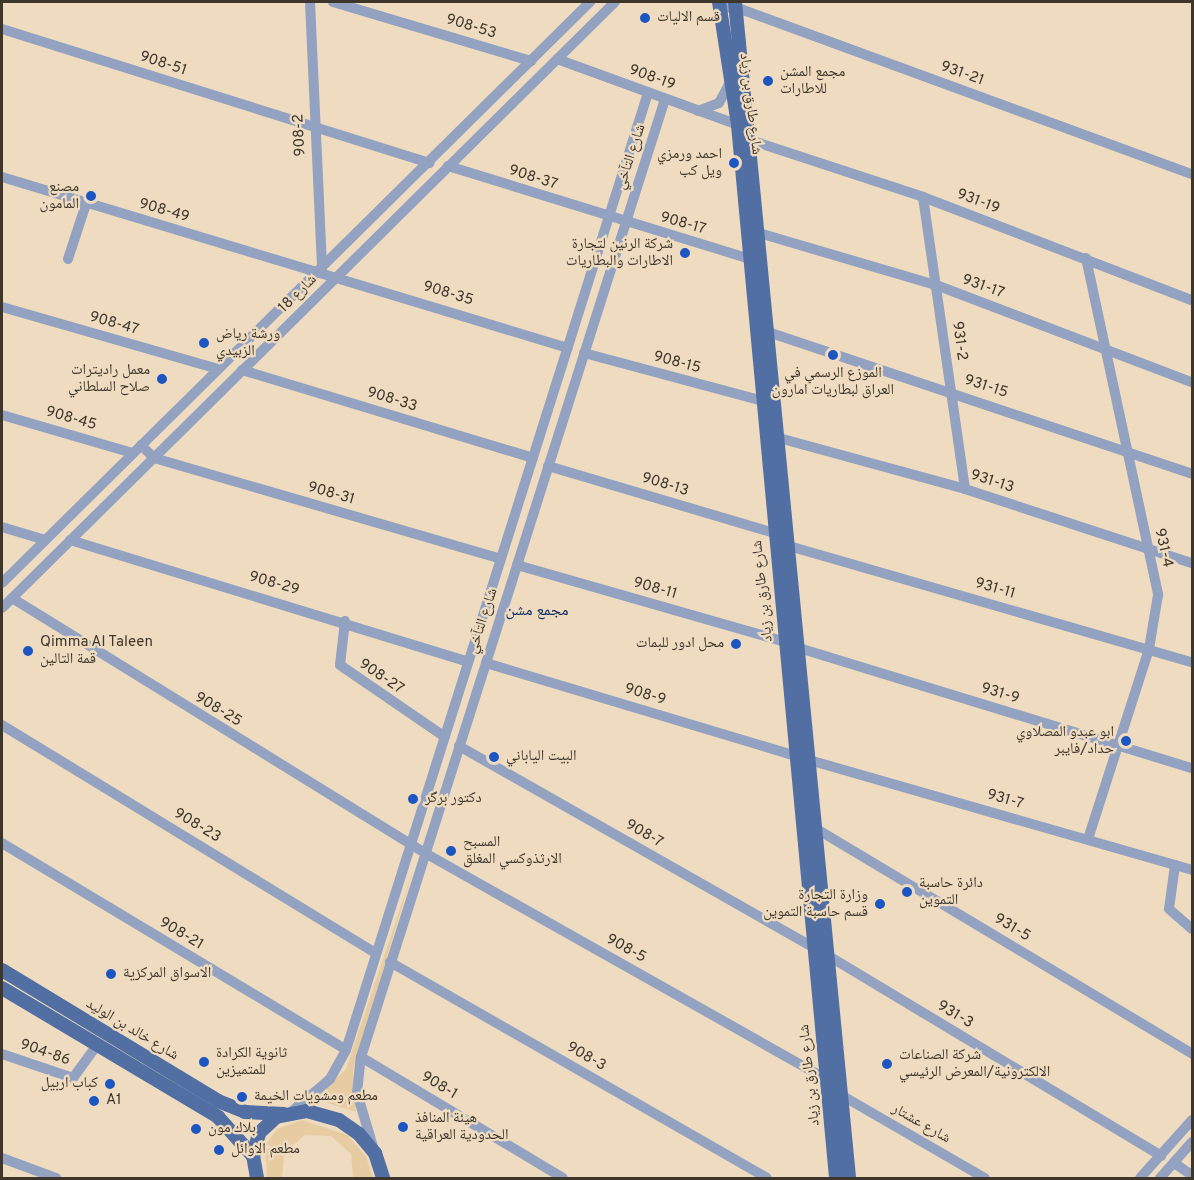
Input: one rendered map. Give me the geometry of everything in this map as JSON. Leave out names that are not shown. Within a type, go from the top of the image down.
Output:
[{"type":"main road","name":"شارع طارق بن زياد","points":[[735,4],[799,648],[814,948],[837,1179]]},
{"type":"main road","name":"شارع طارق بن زياد","points":[[719,5],[738,125],[785,642],[815,828],[849,1179]]},
{"type":"main road","name":"شارع خالد بن الوليد","points":[[2,970],[218,1101],[245,1112],[287,1113],[339,1120],[375,1153]]},
{"type":"main road","name":"شارع خالد بن الوليد","points":[[2,988],[218,1117],[253,1156]]},
{"type":"main road","points":[[257,1179],[253,1156],[259,1133],[287,1113]]},
{"type":"main road","points":[[375,1153],[383,1177]]},
{"type":"street","name":"908-2","points":[[310,2],[320,270]]},
{"type":"street","name":"908-53","points":[[333,2],[531,61]]},
{"type":"street","name":"شارع 18","points":[[2,583],[590,2]]},
{"type":"street","name":"شارع 18","points":[[6,600],[154,458],[613,2]]},
{"type":"street","name":"931-21","points":[[719,5],[735,4],[1192,174]]},
{"type":"street","name":"908-51","points":[[2,29],[315,129]]},
{"type":"street","name":"908-19","points":[[556,59],[738,125]]},
{"type":"street","points":[[698,111],[723,99],[732,76]]},
{"type":"street","name":"شارع التآخي","points":[[287,1113],[330,1079],[346,1050],[648,93]]},
{"type":"street","name":"شارع التآخي","points":[[375,1153],[357,1093],[361,1057],[665,99]]},
{"type":"street","points":[[315,129],[429,163]]},
{"type":"street","name":"931-19","points":[[750,140],[923,197],[1192,300]]},
{"type":"street","name":"908-37","points":[[448,166],[609,218]]},
{"type":"street","name":"908-49","points":[[2,177],[86,204],[320,270]]},
{"type":"street","name":"931-2","points":[[923,197],[965,489]]},
{"type":"street","points":[[68,259],[86,204]]},
{"type":"street","name":"908-17","points":[[609,218],[750,259]]},
{"type":"street","name":"931-17","points":[[759,233],[936,285],[1105,347],[1192,382]]},
{"type":"street","name":"931-4","points":[[1086,258],[1158,595],[1149,649],[1088,839]]},
{"type":"street","name":"908-35","points":[[320,270],[568,348]]},
{"type":"street","name":"908-47","points":[[2,307],[218,369]]},
{"type":"street","name":"931-15","points":[[768,332],[1125,449],[1192,474]]},
{"type":"street","name":"908-15","points":[[584,353],[763,401]]},
{"type":"street","name":"908-33","points":[[242,370],[533,458]]},
{"type":"street","name":"908-45","points":[[2,415],[137,449]]},
{"type":"street","name":"931-13","points":[[779,438],[965,489],[1192,563]]},
{"type":"street","points":[[137,449],[154,458]]},
{"type":"street","name":"908-31","points":[[154,458],[501,559]]},
{"type":"street","name":"908-13","points":[[548,466],[774,533]]},
{"type":"street","points":[[516,511],[533,515]]},
{"type":"street","points":[[2,527],[45,540]]},
{"type":"street","name":"908-29","points":[[70,540],[345,621],[468,663]]},
{"type":"street","name":"931-11","points":[[789,546],[1192,662]]},
{"type":"street","name":"908-11","points":[[517,565],[785,642]]},
{"type":"street","name":"908-25","points":[[6,600],[411,844]]},
{"type":"street","name":"908-27","points":[[345,621],[340,665],[445,737]]},
{"type":"street","name":"931-9","points":[[799,648],[1192,768]]},
{"type":"street","name":"908-9","points":[[486,663],[803,758]]},
{"type":"street","name":"908-23","points":[[2,725],[376,953]]},
{"type":"street","name":"908-7","points":[[459,746],[814,948]]},
{"type":"street","name":"931-7","points":[[803,758],[1192,870]]},
{"type":"street","name":"931-5","points":[[815,828],[1192,1054]]},
{"type":"street","name":"908-21","points":[[2,843],[346,1050]]},
{"type":"street","name":"908-5","points":[[411,844],[826,1080]]},
{"type":"street","points":[[1175,865],[1169,909],[1192,929]]},
{"type":"street","name":"931-3","points":[[827,955],[1161,1156]]},
{"type":"street","name":"908-3","points":[[390,962],[767,1179]]},
{"type":"street","name":"904-86","points":[[2,1054],[73,1078],[97,1045]]},
{"type":"street","name":"908-1","points":[[361,1057],[563,1179]]},
{"type":"street","name":"شارع عشتار","points":[[841,1095],[985,1179]]},
{"type":"street","points":[[1140,1179],[1191,1125]]},
{"type":"street","points":[[1160,1179],[1192,1142]]},
{"type":"street","points":[[2,1158],[56,1179]]},
{"type":"street","points":[[1174,1163],[1192,1175]]},
{"type":"shaded area","points":[[415,864],[353,1070],[356,1112],[315,1099],[346,1069]]},
{"type":"shaded area","points":[[302,1120],[347,1135],[366,1156],[373,1178],[353,1178],[351,1154],[331,1136],[305,1135],[285,1153],[266,1144],[277,1129]]},
{"type":"shaded area","points":[[265,1147],[284,1156],[282,1178],[267,1178]]},
{"type":"place","name":"قسم الاليات","points":[[645,18]]},
{"type":"place","name":"مجمع المشن للاطارات","points":[[768,81]]},
{"type":"place","name":"احمد ورمزي ويل كب","points":[[734,163]]},
{"type":"place","name":"مصنع المامون","points":[[91,196]]},
{"type":"place","name":"شركة الرنين لتجارة الاطارات والبطاريات","points":[[685,253]]},
{"type":"place","name":"ورشة رياض الزبيدي","points":[[204,343]]},
{"type":"place","name":"الموزع الرسمي في العراق لبطاريات امارون","points":[[833,355]]},
{"type":"place","name":"معمل راديترات صلاح السلطاني","points":[[162,379]]},
{"type":"place","name":"محل ادور للبمات","points":[[736,644]]},
{"type":"place","name":"Qimma Al Taleen قمة التالين","points":[[28,651]]},
{"type":"place","name":"ابو عبدو المصلاوي حداد/فايبر","points":[[1126,741]]},
{"type":"place","name":"البيت الياباني","points":[[494,757]]},
{"type":"place","name":"دكتور برگر","points":[[413,799]]},
{"type":"place","name":"المسبح الارثذوكسي المغلق","points":[[451,851]]},
{"type":"place","name":"دائرة حاسبة التموين","points":[[907,892]]},
{"type":"place","name":"وزارة التجارة قسم حاسبة التموين","points":[[880,904]]},
{"type":"place","name":"الاسواق المركزية","points":[[111,974]]},
{"type":"place","name":"ثانوية الكرادة للمتميزين","points":[[204,1062]]},
{"type":"place","name":"شركة الصناعات الالكترونية/المعرض الرئيسي","points":[[887,1064]]},
{"type":"place","name":"كباب اربيل","points":[[110,1084]]},
{"type":"place","name":"مطعم ومشويات الخيمة","points":[[242,1097]]},
{"type":"place","name":"A1","points":[[94,1101]]},
{"type":"place","name":"هيئة المنافذ الحدودية العراقية","points":[[403,1127]]},
{"type":"place","name":"بلاك مون","points":[[196,1129]]},
{"type":"place","name":"مطعم الاوائل","points":[[219,1150]]},
{"type":"district","name":"مجمع مشن","points":[[537,611]]}]
